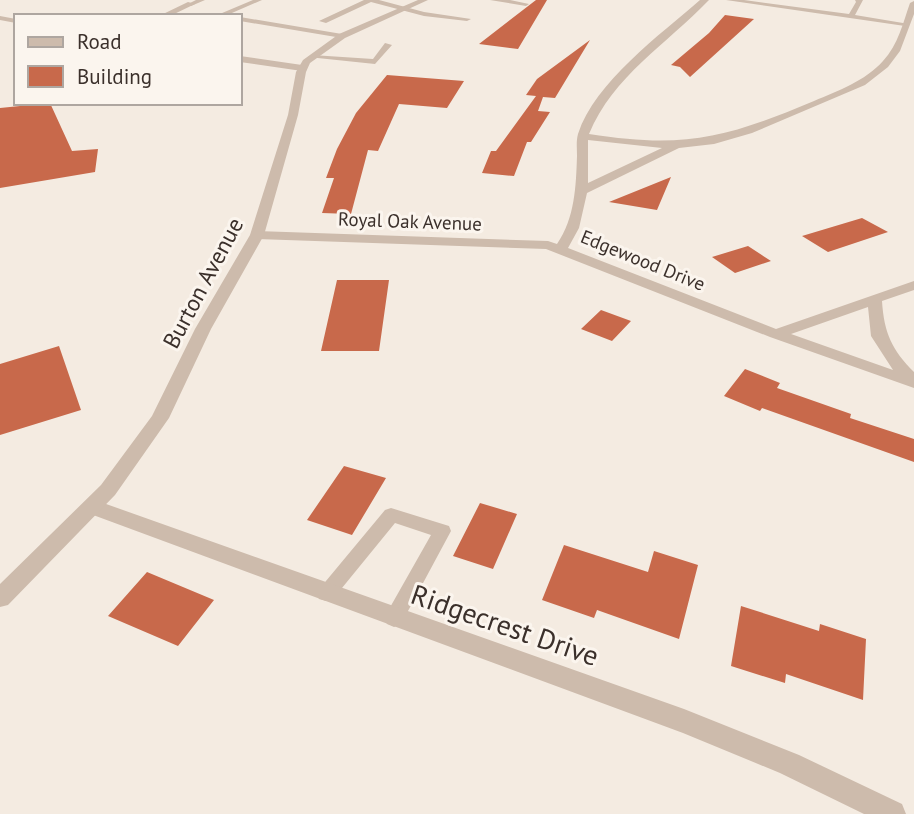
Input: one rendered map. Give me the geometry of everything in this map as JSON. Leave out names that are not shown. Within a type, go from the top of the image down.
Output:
[{"type":"street","points":[[169,0],[191,4]]},
{"type":"street","points":[[242,58],[307,63],[342,36],[424,0]]},
{"type":"street","name":"Edgewood Drive","points":[[705,0],[610,91],[592,115],[583,136],[582,191],[572,234],[561,248],[776,334],[914,383]]},
{"type":"street","points":[[168,14],[191,4]]},
{"type":"street","points":[[582,191],[613,174],[680,145],[744,132],[854,86],[885,65],[900,44],[913,9]]},
{"type":"street","name":"Burton Avenue","points":[[0,598],[92,507],[160,418],[203,329],[257,235],[307,63]]},
{"type":"street","points":[[583,136],[626,143],[680,145]]},
{"type":"street","name":"Royal Oak Avenue","points":[[257,235],[548,244],[561,248]]},
{"type":"street","points":[[776,334],[914,285]]},
{"type":"street","points":[[875,300],[875,328],[882,348],[914,383]]},
{"type":"street","name":"Ridgecrest Drive","points":[[92,507],[394,618],[678,716],[833,782],[892,814]]},
{"type":"lane","points":[[191,4],[202,0]]},
{"type":"lane","points":[[223,14],[259,0]]},
{"type":"lane","points":[[323,21],[371,0],[424,14],[467,19]]},
{"type":"lane","points":[[492,0],[526,4]]},
{"type":"lane","points":[[735,0],[908,27]]},
{"type":"lane","points":[[851,16],[860,1],[858,0]]},
{"type":"lane","points":[[242,19],[342,36]]},
{"type":"lane","points":[[307,63],[375,62],[388,45]]},
{"type":"lane","points":[[326,593],[391,515],[442,531],[394,618]]},
{"type":"building","points":[[536,0],[547,0],[518,49],[479,44]]},
{"type":"building","points":[[725,15],[754,19],[690,77],[680,67],[671,65],[709,33]]},
{"type":"building","points":[[590,40],[555,98],[543,97],[538,111],[550,112],[531,142],[527,142],[514,176],[482,173],[491,151],[496,151],[536,96],[526,95],[537,79]]},
{"type":"building","points":[[387,75],[464,81],[447,108],[399,104],[378,151],[368,150],[351,214],[322,213],[334,178],[326,178],[337,149],[356,113]]},
{"type":"building","points":[[51,105],[72,151],[98,149],[95,172],[0,188],[0,108]]},
{"type":"building","points":[[671,177],[657,210],[609,202]]},
{"type":"building","points":[[862,218],[888,232],[828,252],[802,236]]},
{"type":"building","points":[[748,246],[771,261],[735,273],[712,257]]},
{"type":"building","points":[[337,280],[389,280],[379,351],[321,351]]},
{"type":"building","points":[[601,310],[631,321],[612,341],[581,329]]},
{"type":"building","points":[[59,346],[81,410],[0,435],[0,364]]},
{"type":"building","points":[[745,369],[780,383],[777,388],[851,414],[850,418],[914,439],[914,462],[762,408],[760,411],[724,396]]},
{"type":"building","points":[[344,466],[386,478],[352,535],[307,520]]},
{"type":"building","points":[[480,503],[517,514],[493,569],[453,556]]},
{"type":"building","points":[[564,545],[648,572],[654,551],[698,565],[679,639],[597,610],[594,618],[542,600]]},
{"type":"building","points":[[147,572],[214,600],[178,646],[108,616]]},
{"type":"building","points":[[741,606],[819,631],[820,624],[866,639],[863,700],[786,674],[785,683],[731,666]]}]
